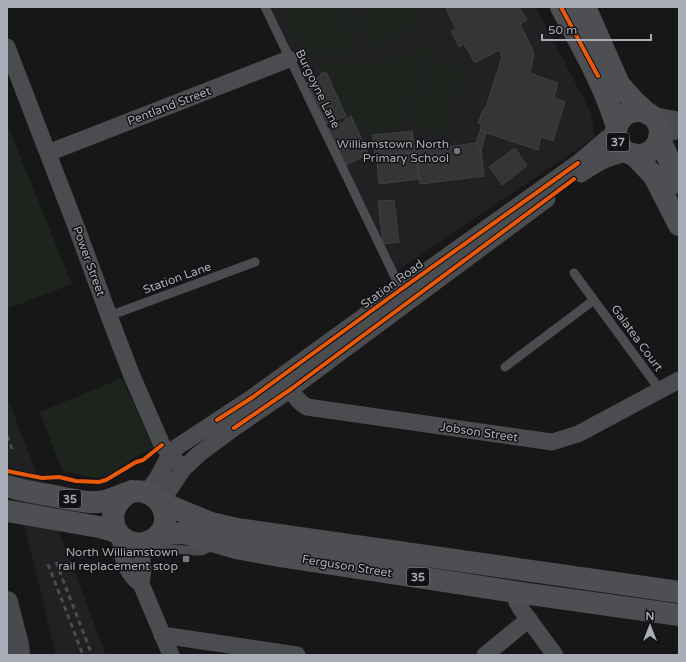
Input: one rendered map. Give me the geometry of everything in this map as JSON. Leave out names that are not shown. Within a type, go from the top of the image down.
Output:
[{"type":"main road","name":"37","points":[[561,7],[602,84],[610,103],[617,128],[617,138],[620,145],[631,153],[654,176],[679,225]]},
{"type":"main road","points":[[585,7],[620,84],[633,100],[649,114],[666,134],[679,183]]},
{"type":"main road","name":"37","points":[[617,128],[622,119],[630,113],[639,111],[649,114]]},
{"type":"main road","name":"37","points":[[631,153],[640,154],[648,152],[666,134]]},
{"type":"main road","name":"35","points":[[7,486],[44,495],[91,502],[150,497]]},
{"type":"main road","points":[[120,535],[114,521],[114,511],[118,502],[150,497],[165,511],[163,527],[152,539]]},
{"type":"main road","name":"Ferguson Street","points":[[150,497],[211,523],[237,529],[679,592]]},
{"type":"main road","name":"35","points":[[7,511],[103,528],[134,543],[152,539]]},
{"type":"main road","name":"Ferguson Street","points":[[152,539],[184,532],[236,548],[279,556],[679,615]]},
{"type":"main road","points":[[515,592],[519,569]]},
{"type":"street","name":"Power Street","points":[[7,47],[132,376],[162,445],[183,469]]},
{"type":"street","name":"Pentland Street","points":[[48,153],[290,59]]},
{"type":"street","points":[[649,114],[679,120]]},
{"type":"street","name":"Station Road","points":[[150,497],[198,454],[291,389],[405,296],[578,164],[617,128]]},
{"type":"street","name":"Station Road","points":[[150,497],[151,488],[157,480],[170,454],[181,444],[253,397],[282,375],[405,296],[599,162],[614,156],[631,153]]},
{"type":"street","name":"Jobson Street","points":[[282,375],[301,404],[313,409],[552,442],[578,434],[679,380]]},
{"type":"street","points":[[120,535],[122,557],[134,579],[141,584]]},
{"type":"street","points":[[152,539],[141,554],[143,569],[141,584],[171,655]]},
{"type":"street","points":[[515,592],[517,602],[555,655]]},
{"type":"street","points":[[7,602],[14,644]]},
{"type":"street","points":[[485,655],[528,619]]},
{"type":"street","points":[[162,635],[297,655]]},
{"type":"lane","name":"Burgoyne Lane","points":[[265,7],[405,296]]},
{"type":"lane","name":"Station Lane","points":[[108,316],[255,262]]},
{"type":"lane","name":"Galatea Court","points":[[574,273],[660,390]]},
{"type":"lane","name":"Galatea Court","points":[[505,367],[594,300]]},
{"type":"shaded area","name":"Williamstown North Primary School","points":[[270,7],[536,7],[591,113],[595,137],[397,271]]},
{"type":"shaded area","points":[[279,7],[350,7],[343,20],[355,42],[353,53],[303,53]]},
{"type":"shaded area","points":[[378,7],[418,7],[425,19],[370,48],[355,19]]},
{"type":"shaded area","points":[[424,45],[430,45],[432,47],[406,117],[402,123],[394,128],[395,130],[364,135],[359,121],[354,122],[351,116],[347,117],[343,109],[346,107],[336,86],[333,87],[331,82],[335,80],[334,77],[329,78],[326,72],[323,73],[323,62],[339,61],[372,63],[388,61]]},
{"type":"shaded area","points":[[432,60],[463,70],[444,134],[412,124]]},
{"type":"shaded area","points":[[7,124],[72,284],[7,309]]},
{"type":"shaded area","points":[[122,378],[153,447],[101,479],[62,471],[40,412]]},
{"type":"shaded area","points":[[7,397],[106,655],[55,655],[25,528],[7,488]]},
{"type":"building","points":[[450,7],[519,7],[527,20],[520,24],[534,53],[530,73],[558,83],[554,98],[565,102],[553,141],[541,137],[538,150],[480,131],[482,124],[478,123],[483,110],[485,110],[502,57],[499,50],[475,63],[464,44],[459,47],[451,31],[456,29],[446,9]]},
{"type":"building","points":[[326,72],[346,116],[326,124],[306,83]]},
{"type":"building","points":[[351,116],[370,157],[364,159],[363,157],[346,165],[328,129],[346,121],[345,119]]},
{"type":"building","points":[[412,131],[415,152],[375,157],[373,135]]},
{"type":"building","points":[[480,131],[486,133],[481,151],[476,143]]},
{"type":"building","points":[[476,143],[481,151],[484,176],[420,184],[416,151]]},
{"type":"building","points":[[515,148],[527,166],[502,185],[489,167]]},
{"type":"building","points":[[415,152],[416,157],[377,162],[377,157]]},
{"type":"building","points":[[416,158],[419,179],[379,184],[377,163]]},
{"type":"building","points":[[394,200],[399,242],[383,244],[378,201]]},
{"type":"railway","points":[[7,436],[13,451]]},
{"type":"railway","points":[[56,562],[92,655]]},
{"type":"railway","points":[[48,564],[83,655]]},
{"type":"cycle path","points":[[561,7],[598,76]]},
{"type":"cycle path","points":[[217,420],[253,397],[578,163]]},
{"type":"cycle path","points":[[234,428],[291,389],[574,179]]},
{"type":"cycle path","points":[[7,471],[42,478],[59,477],[76,481],[99,482],[106,480],[136,462],[143,460],[162,445]]},
{"type":"place","name":"Williamstown North Primary School","points":[[457,151]]},
{"type":"place","name":"North Williamstown rail replacement stop","points":[[186,559]]}]
